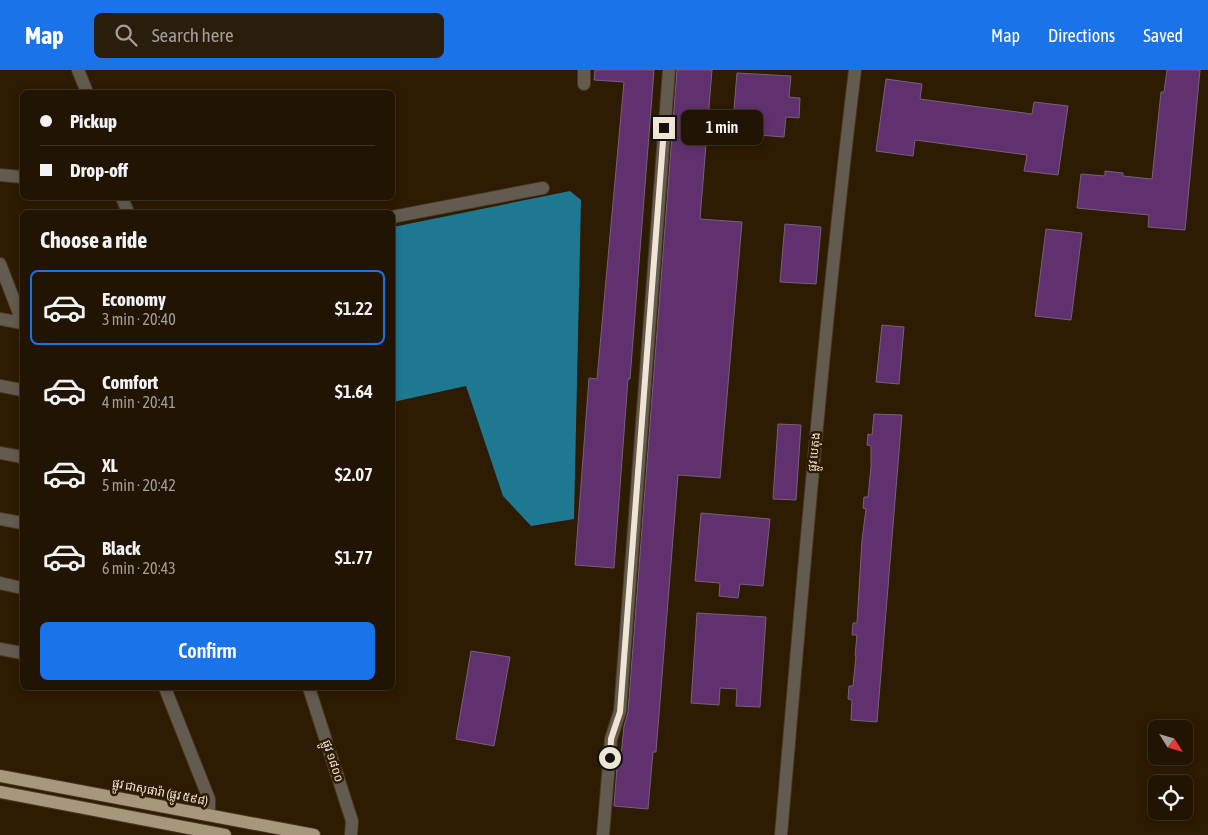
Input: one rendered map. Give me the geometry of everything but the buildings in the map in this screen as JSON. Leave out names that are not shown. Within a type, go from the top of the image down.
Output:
[{"type":"main road","name":"ផ្លូវ ជាសុផារ៉ា (ផ្លូវ ៥៩៨)","points":[[0,776],[314,835]]},
{"type":"main road","points":[[0,792],[225,835]]},
{"type":"street","points":[[78,70],[86,90]]},
{"type":"street","points":[[584,70],[584,84]]},
{"type":"street","points":[[603,835],[611,739],[620,712],[669,70]]},
{"type":"street","name":"ផ្លូវ បេតុង","points":[[780,835],[811,487],[841,184],[855,70]]},
{"type":"street","points":[[0,175],[20,177]]},
{"type":"street","points":[[395,215],[543,188]]},
{"type":"street","points":[[0,264],[20,317]]},
{"type":"street","points":[[0,319],[20,322]]},
{"type":"street","points":[[0,386],[20,390]]},
{"type":"street","points":[[0,453],[20,457]]},
{"type":"street","points":[[0,519],[20,523]]},
{"type":"street","points":[[0,583],[20,588]]},
{"type":"street","points":[[0,649],[20,653]]},
{"type":"street","points":[[166,690],[208,799],[209,815]]},
{"type":"street","name":"ផ្លូវ ១៨០០","points":[[310,690],[352,821],[351,835]]},
{"type":"water","points":[[570,191],[581,200],[574,519],[531,526],[503,496],[466,386],[395,402],[395,227]]},
{"type":"route","points":[[610,758],[611,739],[620,712],[664,128]]}]
